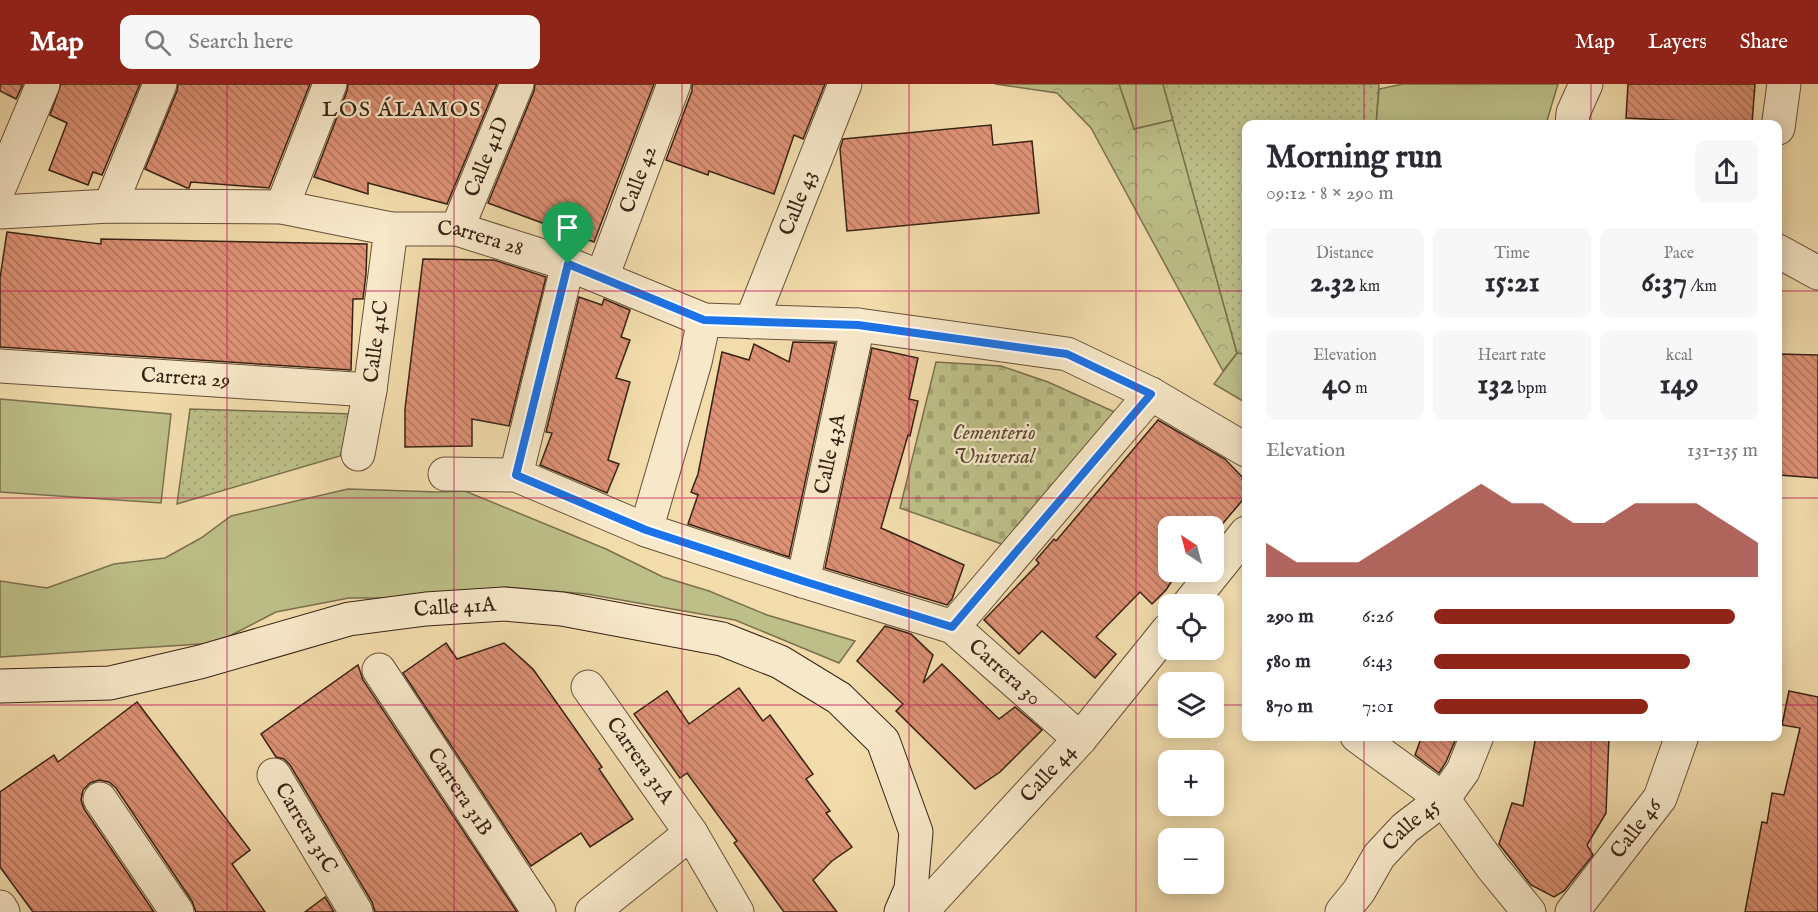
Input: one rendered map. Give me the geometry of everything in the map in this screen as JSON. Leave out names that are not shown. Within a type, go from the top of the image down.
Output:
[{"type":"street","points":[[0,186],[43,84]]},
{"type":"street","points":[[110,206],[160,84]]},
{"type":"street","points":[[282,207],[330,84]]},
{"type":"street","name":"Calle 41D","points":[[457,230],[517,84]]},
{"type":"street","name":"Calle 42","points":[[602,277],[674,84]]},
{"type":"street","name":"Calle 43","points":[[751,322],[845,84]]},
{"type":"street","points":[[1572,120],[1573,113],[1586,84]]},
{"type":"street","points":[[1779,120],[1784,84]]},
{"type":"street","name":"Carrera 28","points":[[0,212],[110,206],[282,207],[391,229],[457,230],[568,264],[704,320],[858,325],[1067,354],[1151,394],[1242,448]]},
{"type":"street","name":"Calle 41C","points":[[358,454],[370,390],[391,229]]},
{"type":"street","points":[[1782,253],[1818,273]]},
{"type":"street","points":[[516,475],[568,264]]},
{"type":"street","points":[[646,530],[704,320]]},
{"type":"street","name":"Calle 43A","points":[[803,581],[858,325]]},
{"type":"street","name":"Carrera 29","points":[[0,366],[370,390]]},
{"type":"street","points":[[952,627],[1151,394]]},
{"type":"street","name":"Carrera 30","points":[[445,474],[516,475],[646,530],[952,627],[1080,739]]},
{"type":"street","points":[[1197,594],[1242,538]]},
{"type":"street","name":"Calle 41A","points":[[0,686],[110,683],[200,662],[349,619],[426,609],[504,604],[561,609],[722,639],[780,662],[839,698],[883,741],[916,832],[911,889],[901,912]]},
{"type":"street","name":"Calle 44","points":[[921,912],[1080,739],[1158,642]]},
{"type":"street","name":"Carrera 31B","points":[[380,670],[539,912]]},
{"type":"street","name":"Carrera 31A","points":[[588,687],[700,846],[737,912]]},
{"type":"street","points":[[1364,741],[1443,799],[1492,867],[1529,912]]},
{"type":"street","name":"Calle 45","points":[[1359,905],[1379,856],[1405,828],[1443,799],[1463,771],[1475,741]]},
{"type":"street","name":"Calle 46","points":[[1572,912],[1660,798],[1680,741]]},
{"type":"street","name":"Carrera 31C","points":[[274,776],[356,912]]},
{"type":"street","points":[[100,799],[177,912]]},
{"type":"street","points":[[592,912],[700,846]]},
{"type":"street","points":[[0,908],[3,912]]},
{"type":"green space","points":[[995,84],[1119,84],[1134,129],[1173,120],[1237,353],[1223,371],[1091,128],[1057,93]]},
{"type":"green space","points":[[1119,84],[1163,84],[1173,120],[1134,129]]},
{"type":"green space","points":[[1163,84],[1379,84],[1376,120],[1242,120],[1242,354],[1237,353]]},
{"type":"green space","points":[[1403,84],[1558,84],[1547,120],[1376,120],[1379,89]]},
{"type":"green space","points":[[1237,353],[1242,354],[1242,401],[1214,384]]},
{"type":"green space","name":"Cementerio Universal","points":[[936,362],[1001,366],[1048,382],[1117,413],[1013,548],[900,508]]},
{"type":"green space","points":[[0,399],[171,414],[161,503],[0,492]]},
{"type":"green space","points":[[190,409],[354,414],[340,456],[177,504]]},
{"type":"green space","points":[[348,489],[465,491],[606,549],[663,577],[709,591],[767,615],[855,641],[839,663],[735,620],[587,594],[506,587],[433,598],[349,598],[276,612],[216,643],[0,657],[0,581],[47,588],[114,564],[165,558],[201,538],[231,516]]},
{"type":"building","points":[[0,84],[23,84],[16,99],[0,91]]},
{"type":"building","points":[[61,84],[140,84],[102,175],[93,172],[88,185],[49,170],[67,123],[50,115]]},
{"type":"building","points":[[178,84],[310,84],[269,188],[191,182],[187,188],[145,169]]},
{"type":"building","points":[[348,84],[497,84],[447,204],[368,183],[368,194],[314,177]]},
{"type":"building","points":[[535,84],[654,84],[594,242],[488,203]]},
{"type":"building","points":[[692,84],[825,84],[803,139],[794,135],[774,194],[709,171],[708,175],[666,160],[692,91]]},
{"type":"building","points":[[1628,84],[1755,84],[1752,120],[1626,118]]},
{"type":"building","points":[[991,125],[993,145],[1032,141],[1039,213],[847,231],[840,149],[843,139]]},
{"type":"building","points":[[7,232],[101,244],[101,239],[367,244],[363,299],[353,299],[351,370],[0,347],[0,278]]},
{"type":"building","points":[[423,259],[494,260],[546,277],[509,426],[472,419],[472,446],[405,447],[405,409]]},
{"type":"building","points":[[579,297],[602,305],[604,299],[630,310],[621,337],[630,340],[616,378],[630,382],[608,460],[619,464],[607,493],[540,465],[552,433],[546,432]]},
{"type":"building","points":[[793,342],[835,343],[789,557],[688,524],[698,495],[691,492],[698,474],[722,352],[749,360],[754,344],[789,362]]},
{"type":"building","points":[[872,348],[918,358],[909,399],[918,401],[910,436],[908,435],[881,528],[964,565],[952,599],[947,605],[825,568]]},
{"type":"building","points":[[1782,354],[1818,355],[1818,478],[1782,475]]},
{"type":"building","points":[[1158,420],[1225,459],[1242,477],[1242,501],[1224,522],[1224,516],[1158,516],[1158,582],[1171,582],[1162,594],[1158,594],[1158,598],[1152,604],[1140,592],[1096,637],[1116,654],[1095,678],[1042,631],[1019,654],[984,620],[1039,563],[1036,560],[1054,539],[1056,541]]},
{"type":"building","points":[[885,626],[911,634],[933,655],[923,683],[942,664],[999,719],[1015,707],[1042,730],[1000,772],[975,789],[896,711],[903,704],[857,661]]},
{"type":"building","points":[[446,643],[457,659],[504,643],[533,669],[602,767],[599,769],[633,819],[590,847],[581,833],[531,866],[403,673]]},
{"type":"building","points":[[358,665],[363,680],[517,912],[375,912],[372,902],[290,765],[284,759],[276,757],[261,734]]},
{"type":"building","points":[[739,688],[763,721],[770,715],[813,774],[806,779],[830,811],[826,813],[852,847],[832,861],[813,880],[837,912],[784,912],[734,843],[737,841],[687,773],[680,778],[634,714],[667,691],[689,724]]},
{"type":"building","points":[[1789,691],[1818,697],[1818,912],[1745,912],[1762,822],[1767,823],[1772,793],[1784,795],[1800,728],[1782,725]]},
{"type":"building","points":[[137,702],[250,850],[232,864],[265,912],[196,912],[192,901],[116,788],[109,782],[99,780],[90,783],[83,790],[81,800],[84,809],[154,912],[33,912],[0,867],[0,792],[54,755],[58,762]]},
{"type":"building","points":[[1420,741],[1455,741],[1439,773],[1415,755]]},
{"type":"building","points":[[1535,741],[1609,741],[1606,813],[1587,845],[1593,855],[1564,891],[1554,897],[1531,885],[1499,844],[1512,803],[1523,806]]},
{"type":"building","points":[[325,897],[334,912],[305,912]]},
{"type":"district","name":"LOS ÁLAMOS","points":[[402,110]]},
{"type":"route","points":[[568,264],[704,320],[858,325],[1067,354],[1151,394],[952,627],[646,530],[516,475],[568,264]]}]
